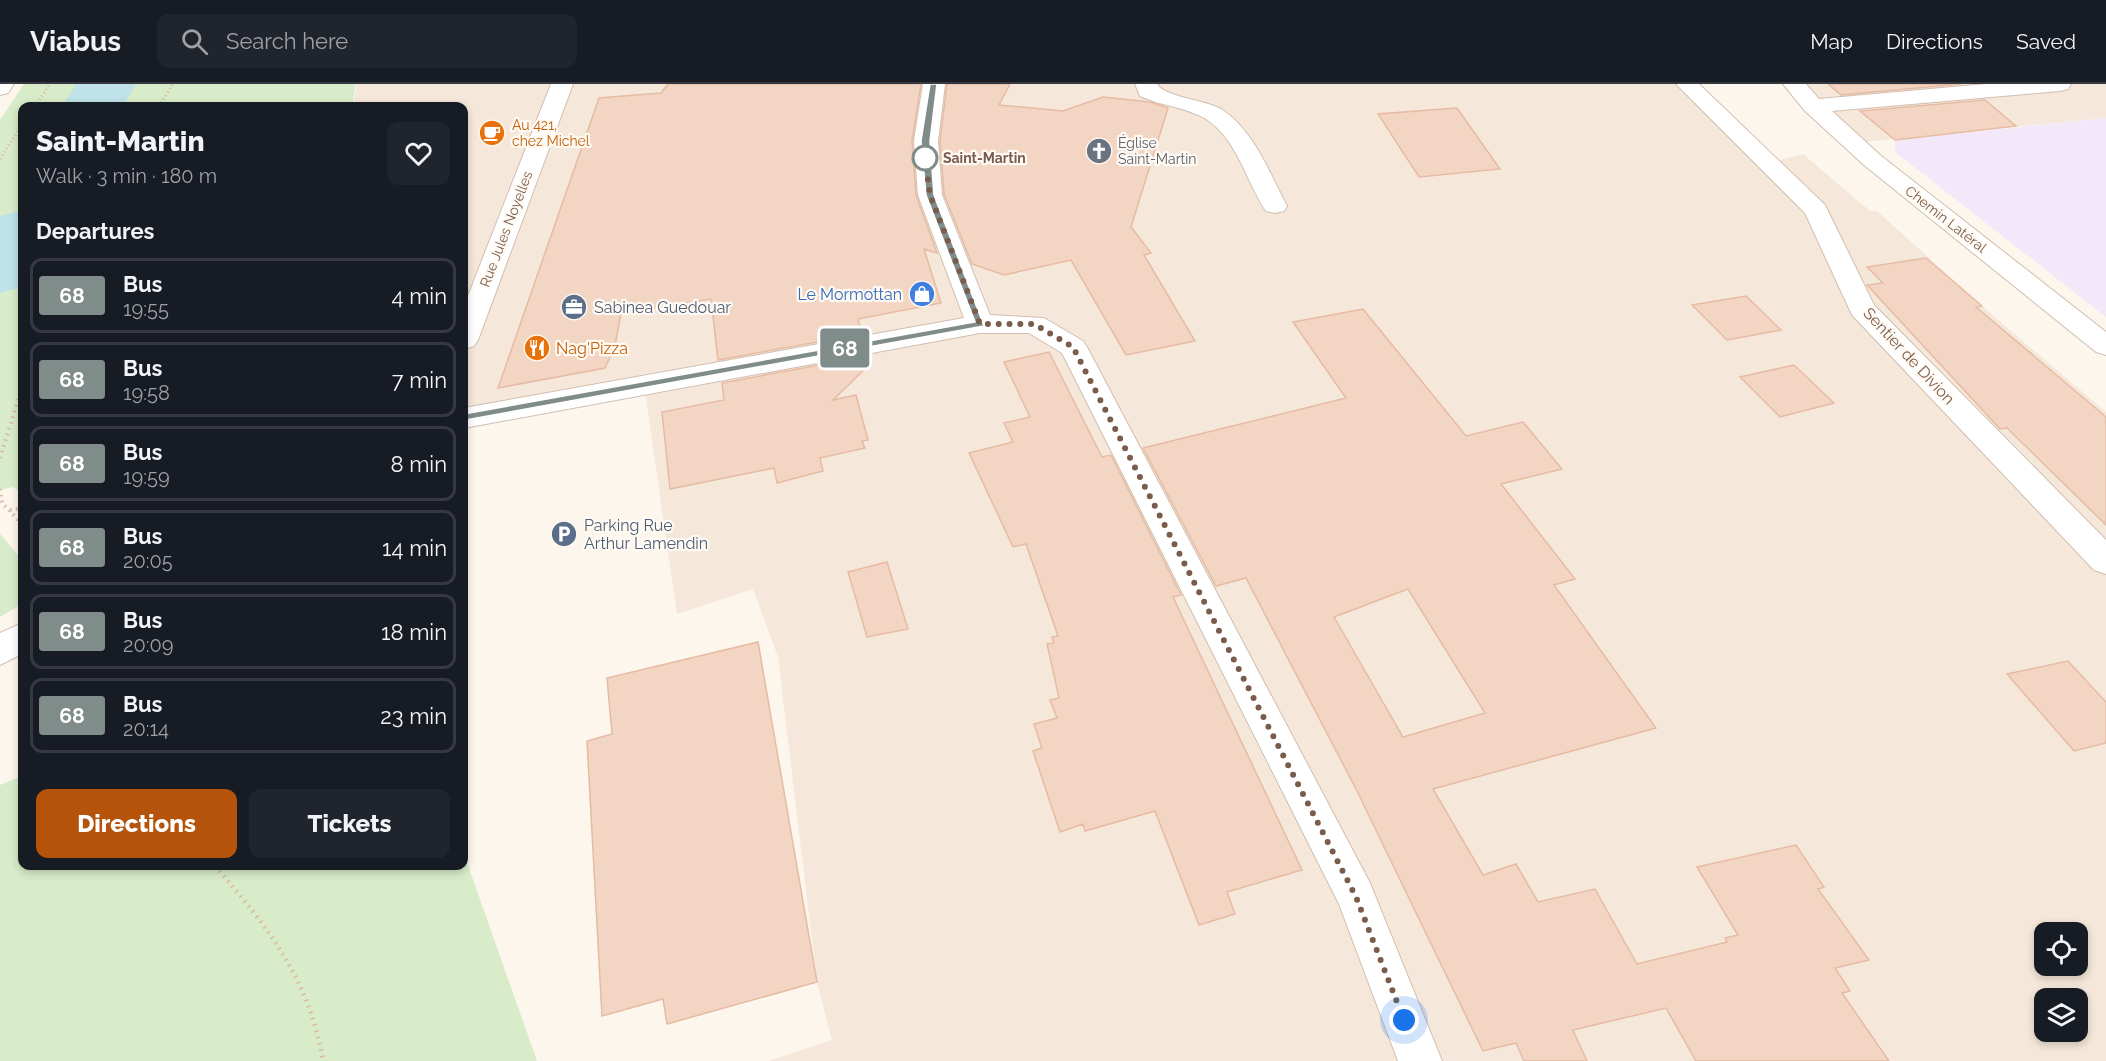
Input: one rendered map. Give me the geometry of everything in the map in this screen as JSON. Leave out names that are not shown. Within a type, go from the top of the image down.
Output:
[{"type":"street","points":[[0,88],[3,84]]},
{"type":"street","name":"Rue Jules Noyelles","points":[[468,330],[562,84]]},
{"type":"street","points":[[934,84],[926,141],[930,195],[980,324]]},
{"type":"street","points":[[1146,84],[1148,90],[1162,99],[1193,105],[1214,115],[1233,132],[1275,206]]},
{"type":"street","name":"Sentier de Divion","points":[[1687,84],[1816,210],[1862,309],[2106,561]]},
{"type":"street","name":"Chemin Latéral","points":[[1794,84],[1813,106],[1872,160],[2106,346]]},
{"type":"street","points":[[1813,106],[2060,84]]},
{"type":"street","points":[[468,417],[980,324],[1034,324],[1073,347],[1356,897],[1420,1061]]},
{"type":"street","points":[[0,651],[18,640]]},
{"type":"path","points":[[38,102],[50,84]]},
{"type":"path","points":[[162,102],[173,84]]},
{"type":"path","points":[[0,159],[18,131]]},
{"type":"path","points":[[0,458],[18,400]]},
{"type":"path","points":[[0,489],[1,504],[18,520]]},
{"type":"path","points":[[9,510],[18,509]]},
{"type":"path","points":[[218,870],[258,916],[306,991],[323,1061]]},
{"type":"shaded area","points":[[357,84],[1687,84],[1767,163],[1803,154],[1870,211],[1877,211],[1998,320],[2106,412],[2106,1061],[768,1061],[832,1040],[817,982],[778,657],[753,589],[677,614],[644,385],[468,417],[468,102],[354,102]]},
{"type":"shaded area","points":[[1794,84],[2106,84],[2106,118],[1853,143]]},
{"type":"shaded area","points":[[2106,118],[2106,317],[1895,152],[1895,140]]},
{"type":"green space","points":[[24,84],[356,84],[353,102],[18,102],[18,490],[13,487],[0,490],[0,120]]},
{"type":"green space","points":[[0,534],[18,555],[18,606],[0,617]]},
{"type":"green space","points":[[18,778],[18,870],[468,870],[468,865],[537,1061],[0,1061],[0,785]]},
{"type":"building","points":[[668,84],[921,84],[912,141],[916,195],[937,253],[924,249],[941,303],[858,319],[862,334],[718,360],[711,299],[621,313],[615,346],[605,368],[498,388],[599,98],[661,93]]},
{"type":"building","points":[[947,84],[1010,84],[999,105],[1063,111],[1103,97],[1150,102],[1168,108],[1131,227],[1151,253],[1144,255],[1195,341],[1126,355],[1071,260],[1004,275],[972,264],[944,194],[940,141]]},
{"type":"building","points":[[1828,84],[1961,84],[1841,95]]},
{"type":"building","points":[[1985,100],[2016,126],[1895,140],[1860,111]]},
{"type":"building","points":[[1457,108],[1500,169],[1419,177],[1378,114]]},
{"type":"building","points":[[1926,258],[1982,306],[1976,307],[2106,417],[2106,525],[2007,428],[2000,429],[1867,285],[1883,283],[1867,267]]},
{"type":"building","points":[[1746,296],[1781,330],[1727,340],[1692,305]]},
{"type":"building","points":[[1363,309],[1466,436],[1523,422],[1562,469],[1501,484],[1575,579],[1554,585],[1656,728],[1433,789],[1483,875],[1516,864],[1538,902],[1595,889],[1637,964],[1727,942],[1725,938],[1738,935],[1697,867],[1796,845],[1824,887],[1818,889],[1869,960],[1835,968],[1850,991],[1842,993],[1889,1061],[1696,1061],[1666,1008],[1573,1030],[1587,1061],[1524,1061],[1516,1043],[1483,1051],[1357,791],[1246,578],[1216,586],[1143,448],[1346,398],[1293,322]],"holes":[[[1408,589],[1485,713],[1403,737],[1334,617]]]},
{"type":"building","points":[[1049,352],[1102,457],[1111,455],[1181,595],[1173,597],[1302,870],[1227,892],[1235,914],[1199,925],[1155,811],[1085,831],[1083,824],[1060,832],[1033,751],[1042,748],[1034,724],[1057,718],[1050,700],[1059,698],[1047,644],[1054,643],[1052,637],[1058,636],[1026,544],[1013,547],[969,453],[1013,442],[1004,423],[1030,417],[1004,362]]},
{"type":"building","points":[[868,356],[870,364],[833,400],[856,395],[868,440],[862,441],[865,448],[820,458],[823,471],[777,483],[774,468],[670,489],[662,412],[724,400],[722,383]]},
{"type":"building","points":[[1794,365],[1834,403],[1780,417],[1740,377]]},
{"type":"building","points":[[887,562],[908,629],[867,637],[848,572]]},
{"type":"building","points":[[758,642],[817,982],[667,1024],[663,999],[602,1016],[587,741],[612,734],[607,678]]},
{"type":"building","points":[[2068,661],[2106,702],[2106,743],[2074,751],[2007,674]]},
{"type":"waterway","points":[[95,102],[106,84]]},
{"type":"waterway","points":[[0,271],[18,238]]},
{"type":"bus line","name":"68","points":[[468,417],[980,324],[951,244],[930,195],[925,161],[926,123],[934,84]]},
{"type":"place","name":"Au 421, chez Michel","points":[[492,133]]},
{"type":"place","name":"Église Saint-Martin","points":[[1099,151]]},
{"type":"place","name":"Saint-Martin","points":[[925,158]]},
{"type":"place","name":"Le Mormottan","points":[[922,294]]},
{"type":"place","name":"Sabinea Guedouar","points":[[574,307]]},
{"type":"place","name":"Nag'Pizza","points":[[537,348]]},
{"type":"place","name":"Parking Rue Arthur Lamendin","points":[[564,534]]},
{"type":"route","points":[[925,158],[930,195],[951,244],[980,324],[1034,324],[1073,347],[1356,897],[1404,1020]]}]
